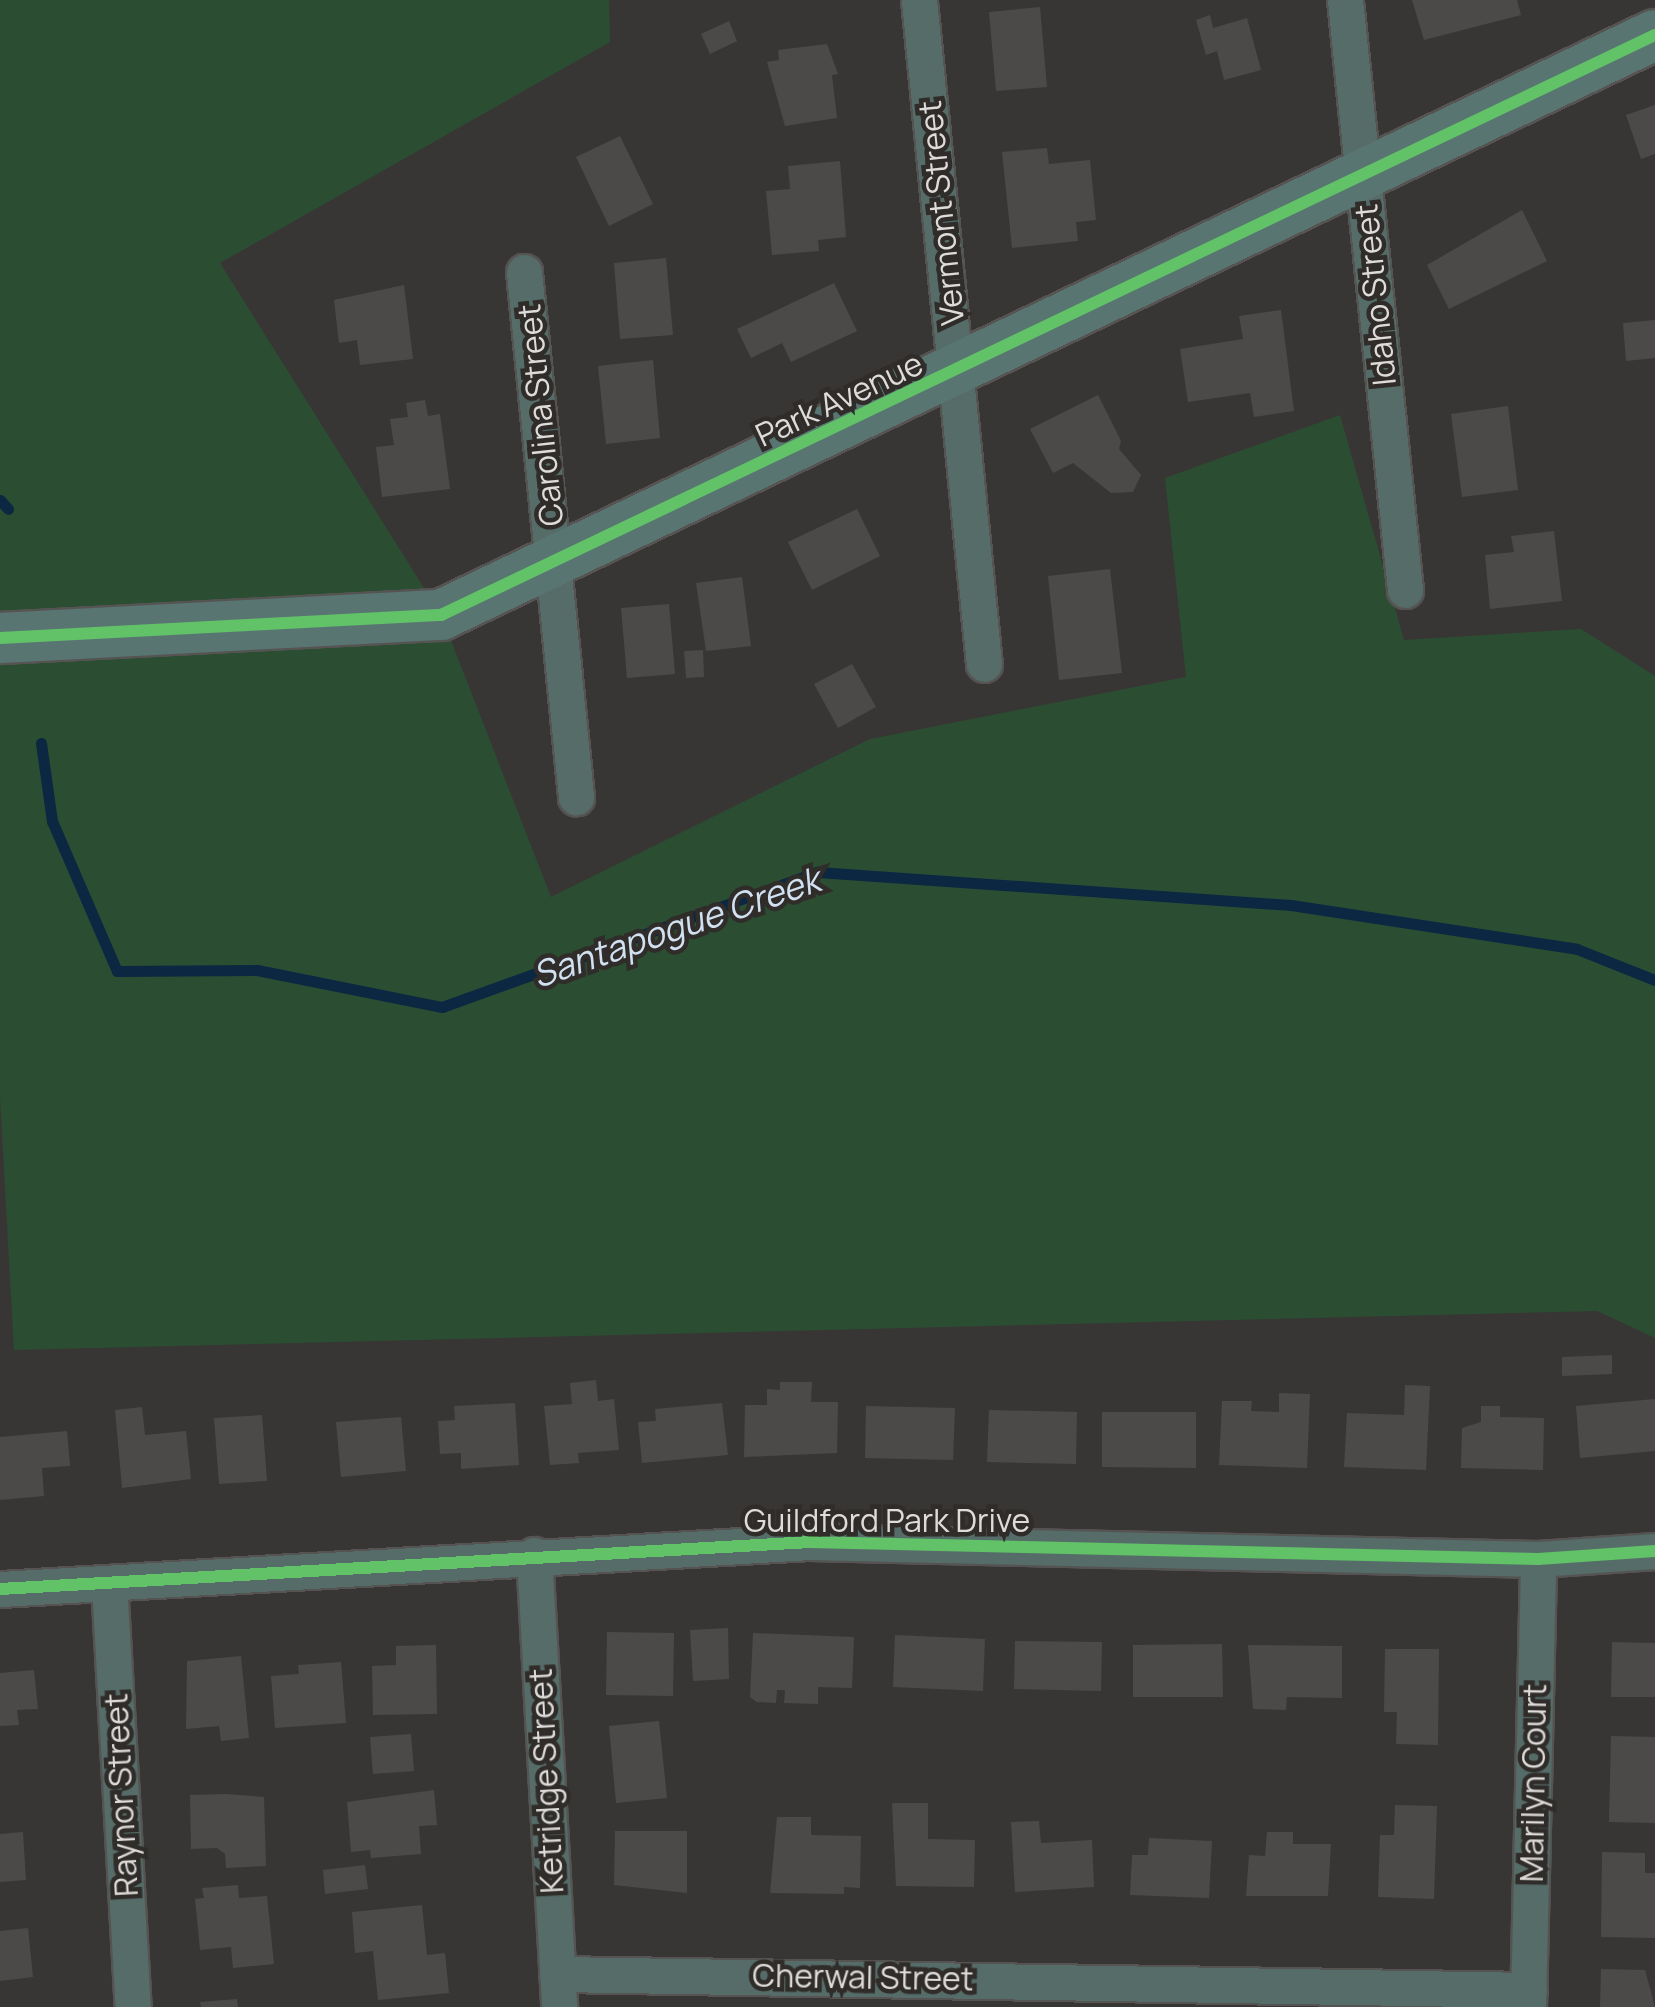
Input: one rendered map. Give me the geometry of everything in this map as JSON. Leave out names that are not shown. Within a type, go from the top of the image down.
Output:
[{"type":"street","name":"Vermont Street","points":[[920,0],[984,664]]},
{"type":"street","name":"Idaho Street","points":[[1344,0],[1404,590]]},
{"type":"street","name":"Park Avenue","points":[[0,638],[441,615],[957,373],[1655,35]]},
{"type":"street","name":"Carolina Street","points":[[524,272],[556,564],[576,797]]},
{"type":"street","name":"Guildford Park Drive","points":[[0,1589],[809,1542],[1538,1559],[1655,1550]]},
{"type":"street","name":"Ketridge Street","points":[[534,1556],[558,1990]]},
{"type":"street","name":"Marilyn Court","points":[[1529,1998],[1538,1559]]},
{"type":"street","name":"Raynor Street","points":[[109,1584],[133,2007]]},
{"type":"street","name":"Cherwal Street","points":[[558,1990],[1529,1998]]},
{"type":"green space","points":[[0,0],[609,0],[610,42],[220,263],[441,615],[551,897],[870,739],[1186,677],[1165,478],[1340,415],[1404,640],[1581,629],[1655,676],[1655,1338],[1597,1311],[14,1350],[0,1097]]},
{"type":"building","points":[[1412,0],[1517,0],[1521,15],[1424,40]]},
{"type":"building","points":[[1040,7],[1047,87],[996,91],[989,12]]},
{"type":"building","points":[[1210,15],[1213,28],[1247,18],[1261,70],[1224,80],[1217,51],[1206,55],[1196,20]]},
{"type":"building","points":[[729,21],[737,41],[710,54],[701,34]]},
{"type":"building","points":[[827,44],[838,74],[832,75],[837,118],[785,126],[767,62],[779,60],[778,50]]},
{"type":"building","points":[[1655,105],[1655,154],[1641,159],[1626,115]]},
{"type":"building","points":[[620,136],[653,204],[609,226],[576,157]]},
{"type":"building","points":[[1047,148],[1049,164],[1090,160],[1096,220],[1076,222],[1078,241],[1012,248],[1002,152]]},
{"type":"building","points":[[840,161],[846,237],[818,240],[819,251],[772,255],[766,191],[790,189],[788,166]]},
{"type":"building","points":[[1522,210],[1547,261],[1449,309],[1427,265]]},
{"type":"building","points":[[666,258],[673,335],[620,339],[614,263]]},
{"type":"building","points":[[834,283],[857,331],[791,362],[782,343],[751,358],[737,329]]},
{"type":"building","points":[[404,285],[413,359],[360,365],[357,340],[339,343],[334,300]]},
{"type":"building","points":[[1281,310],[1294,411],[1254,417],[1250,393],[1188,402],[1180,349],[1243,339],[1239,316]]},
{"type":"building","points":[[1655,320],[1655,358],[1626,361],[1623,323]]},
{"type":"building","points":[[653,360],[660,438],[606,444],[598,366]]},
{"type":"building","points":[[1098,395],[1121,441],[1119,449],[1141,475],[1133,492],[1111,493],[1073,463],[1053,473],[1030,429]]},
{"type":"building","points":[[425,400],[428,416],[440,414],[450,489],[382,497],[376,447],[394,445],[390,419],[408,417],[406,403]]},
{"type":"building","points":[[1508,406],[1518,490],[1462,497],[1451,414]]},
{"type":"building","points":[[857,509],[880,556],[812,590],[788,542]]},
{"type":"building","points":[[1554,531],[1562,601],[1490,609],[1485,555],[1514,552],[1511,536]]},
{"type":"building","points":[[1110,569],[1122,673],[1059,680],[1048,576]]},
{"type":"building","points":[[742,577],[751,646],[706,651],[696,583]]},
{"type":"building","points":[[669,604],[675,674],[627,678],[621,608]]},
{"type":"building","points":[[703,650],[704,677],[686,678],[684,651]]},
{"type":"building","points":[[852,664],[876,707],[838,728],[814,684]]},
{"type":"building","points":[[1612,1355],[1612,1374],[1562,1376],[1562,1357]]},
{"type":"building","points":[[596,1380],[598,1401],[614,1399],[619,1450],[578,1453],[579,1463],[550,1465],[544,1406],[572,1404],[570,1383]]},
{"type":"building","points":[[780,1382],[812,1382],[811,1402],[838,1402],[837,1453],[744,1457],[745,1405],[767,1405],[767,1389],[780,1390]]},
{"type":"building","points":[[1405,1385],[1430,1386],[1426,1470],[1344,1467],[1347,1413],[1404,1415]]},
{"type":"building","points":[[1279,1393],[1310,1394],[1307,1468],[1219,1465],[1222,1401],[1252,1401],[1251,1411],[1279,1412]]},
{"type":"building","points":[[1655,1399],[1655,1451],[1580,1458],[1576,1406]]},
{"type":"building","points":[[515,1403],[519,1465],[461,1469],[461,1453],[440,1454],[438,1421],[455,1420],[454,1406]]},
{"type":"building","points":[[722,1403],[728,1455],[642,1463],[638,1422],[656,1421],[655,1409]]},
{"type":"building","points":[[866,1406],[955,1408],[953,1460],[865,1458]]},
{"type":"building","points":[[1481,1406],[1500,1406],[1500,1417],[1544,1418],[1543,1470],[1461,1468],[1462,1428],[1481,1422]]},
{"type":"building","points":[[142,1407],[145,1435],[186,1431],[191,1479],[122,1488],[115,1410]]},
{"type":"building","points":[[989,1410],[1077,1412],[1076,1464],[987,1462]]},
{"type":"building","points":[[1102,1412],[1196,1412],[1196,1468],[1102,1467]]},
{"type":"building","points":[[262,1415],[267,1481],[219,1484],[214,1418]]},
{"type":"building","points":[[401,1417],[406,1471],[341,1477],[336,1422]]},
{"type":"building","points":[[67,1431],[70,1466],[42,1468],[44,1496],[0,1500],[0,1437]]},
{"type":"building","points":[[728,1628],[729,1679],[693,1681],[690,1630]]},
{"type":"building","points":[[607,1632],[674,1633],[673,1696],[606,1695]]},
{"type":"building","points":[[753,1633],[854,1637],[852,1688],[818,1687],[818,1704],[784,1703],[785,1690],[777,1690],[776,1703],[757,1702],[750,1697]]},
{"type":"building","points":[[895,1635],[985,1639],[983,1691],[893,1687]]},
{"type":"building","points":[[1015,1641],[1102,1642],[1101,1691],[1014,1689]]},
{"type":"building","points":[[1612,1642],[1655,1643],[1655,1697],[1611,1697]]},
{"type":"building","points":[[1222,1644],[1223,1697],[1133,1697],[1133,1645]]},
{"type":"building","points":[[436,1645],[437,1714],[373,1715],[372,1666],[396,1665],[396,1646]]},
{"type":"building","points":[[1248,1645],[1342,1646],[1342,1698],[1287,1697],[1286,1710],[1253,1709]]},
{"type":"building","points":[[1385,1649],[1439,1649],[1438,1745],[1396,1744],[1397,1712],[1384,1712]]},
{"type":"building","points":[[241,1656],[249,1738],[221,1741],[219,1726],[186,1729],[187,1661]]},
{"type":"building","points":[[341,1662],[346,1723],[275,1728],[271,1676],[299,1674],[298,1665]]},
{"type":"building","points":[[34,1670],[38,1709],[17,1710],[19,1725],[0,1726],[0,1673]]},
{"type":"building","points":[[659,1721],[667,1798],[616,1803],[609,1726]]},
{"type":"building","points":[[411,1734],[414,1771],[373,1774],[370,1737]]},
{"type":"building","points":[[1611,1736],[1655,1737],[1655,1823],[1609,1822]]},
{"type":"building","points":[[434,1790],[437,1825],[419,1826],[421,1854],[371,1858],[370,1850],[351,1852],[347,1802]]},
{"type":"building","points":[[190,1795],[264,1797],[266,1866],[226,1868],[225,1854],[217,1848],[191,1849]]},
{"type":"building","points":[[892,1803],[928,1803],[928,1839],[975,1840],[974,1887],[896,1886]]},
{"type":"building","points":[[1395,1805],[1437,1806],[1434,1899],[1378,1897],[1380,1835],[1394,1835]]},
{"type":"building","points":[[777,1817],[811,1817],[811,1835],[861,1836],[860,1888],[844,1887],[844,1894],[770,1893]]},
{"type":"building","points":[[1039,1821],[1041,1843],[1092,1840],[1094,1887],[1015,1892],[1011,1822]]},
{"type":"building","points":[[615,1831],[687,1831],[687,1893],[614,1885]]},
{"type":"building","points":[[23,1832],[26,1880],[0,1882],[0,1834]]},
{"type":"building","points":[[1267,1832],[1293,1832],[1293,1844],[1331,1844],[1328,1896],[1246,1896],[1249,1855],[1265,1856]]},
{"type":"building","points":[[1149,1838],[1212,1841],[1209,1898],[1130,1895],[1132,1855],[1148,1855]]},
{"type":"building","points":[[1602,1852],[1645,1853],[1645,1873],[1655,1873],[1655,1938],[1601,1937]]},
{"type":"building","points":[[365,1865],[368,1889],[325,1894],[323,1870]]},
{"type":"building","points":[[238,1885],[239,1898],[267,1896],[274,1964],[233,1968],[231,1947],[200,1950],[195,1899],[204,1898],[202,1888]]},
{"type":"building","points":[[422,1905],[427,1955],[445,1953],[449,1993],[378,2000],[373,1951],[355,1953],[352,1912]]},
{"type":"building","points":[[28,1928],[33,1977],[0,1981],[0,1931]]},
{"type":"building","points":[[1601,1969],[1645,1970],[1655,2007],[1600,2007]]},
{"type":"building","points":[[237,1999],[238,2007],[201,2007],[200,2002]]},
{"type":"waterway","name":"Santapogue Creek","points":[[0,500],[8,509]]},
{"type":"waterway","name":"Santapogue Creek","points":[[41,743],[52,821],[117,971],[257,970],[442,1007],[818,872],[1291,905],[1577,949],[1655,980]]},
{"type":"cycle path","points":[[0,638],[441,615],[1655,35]]},
{"type":"cycle path","points":[[0,1589],[809,1542],[1538,1559],[1655,1551]]}]
